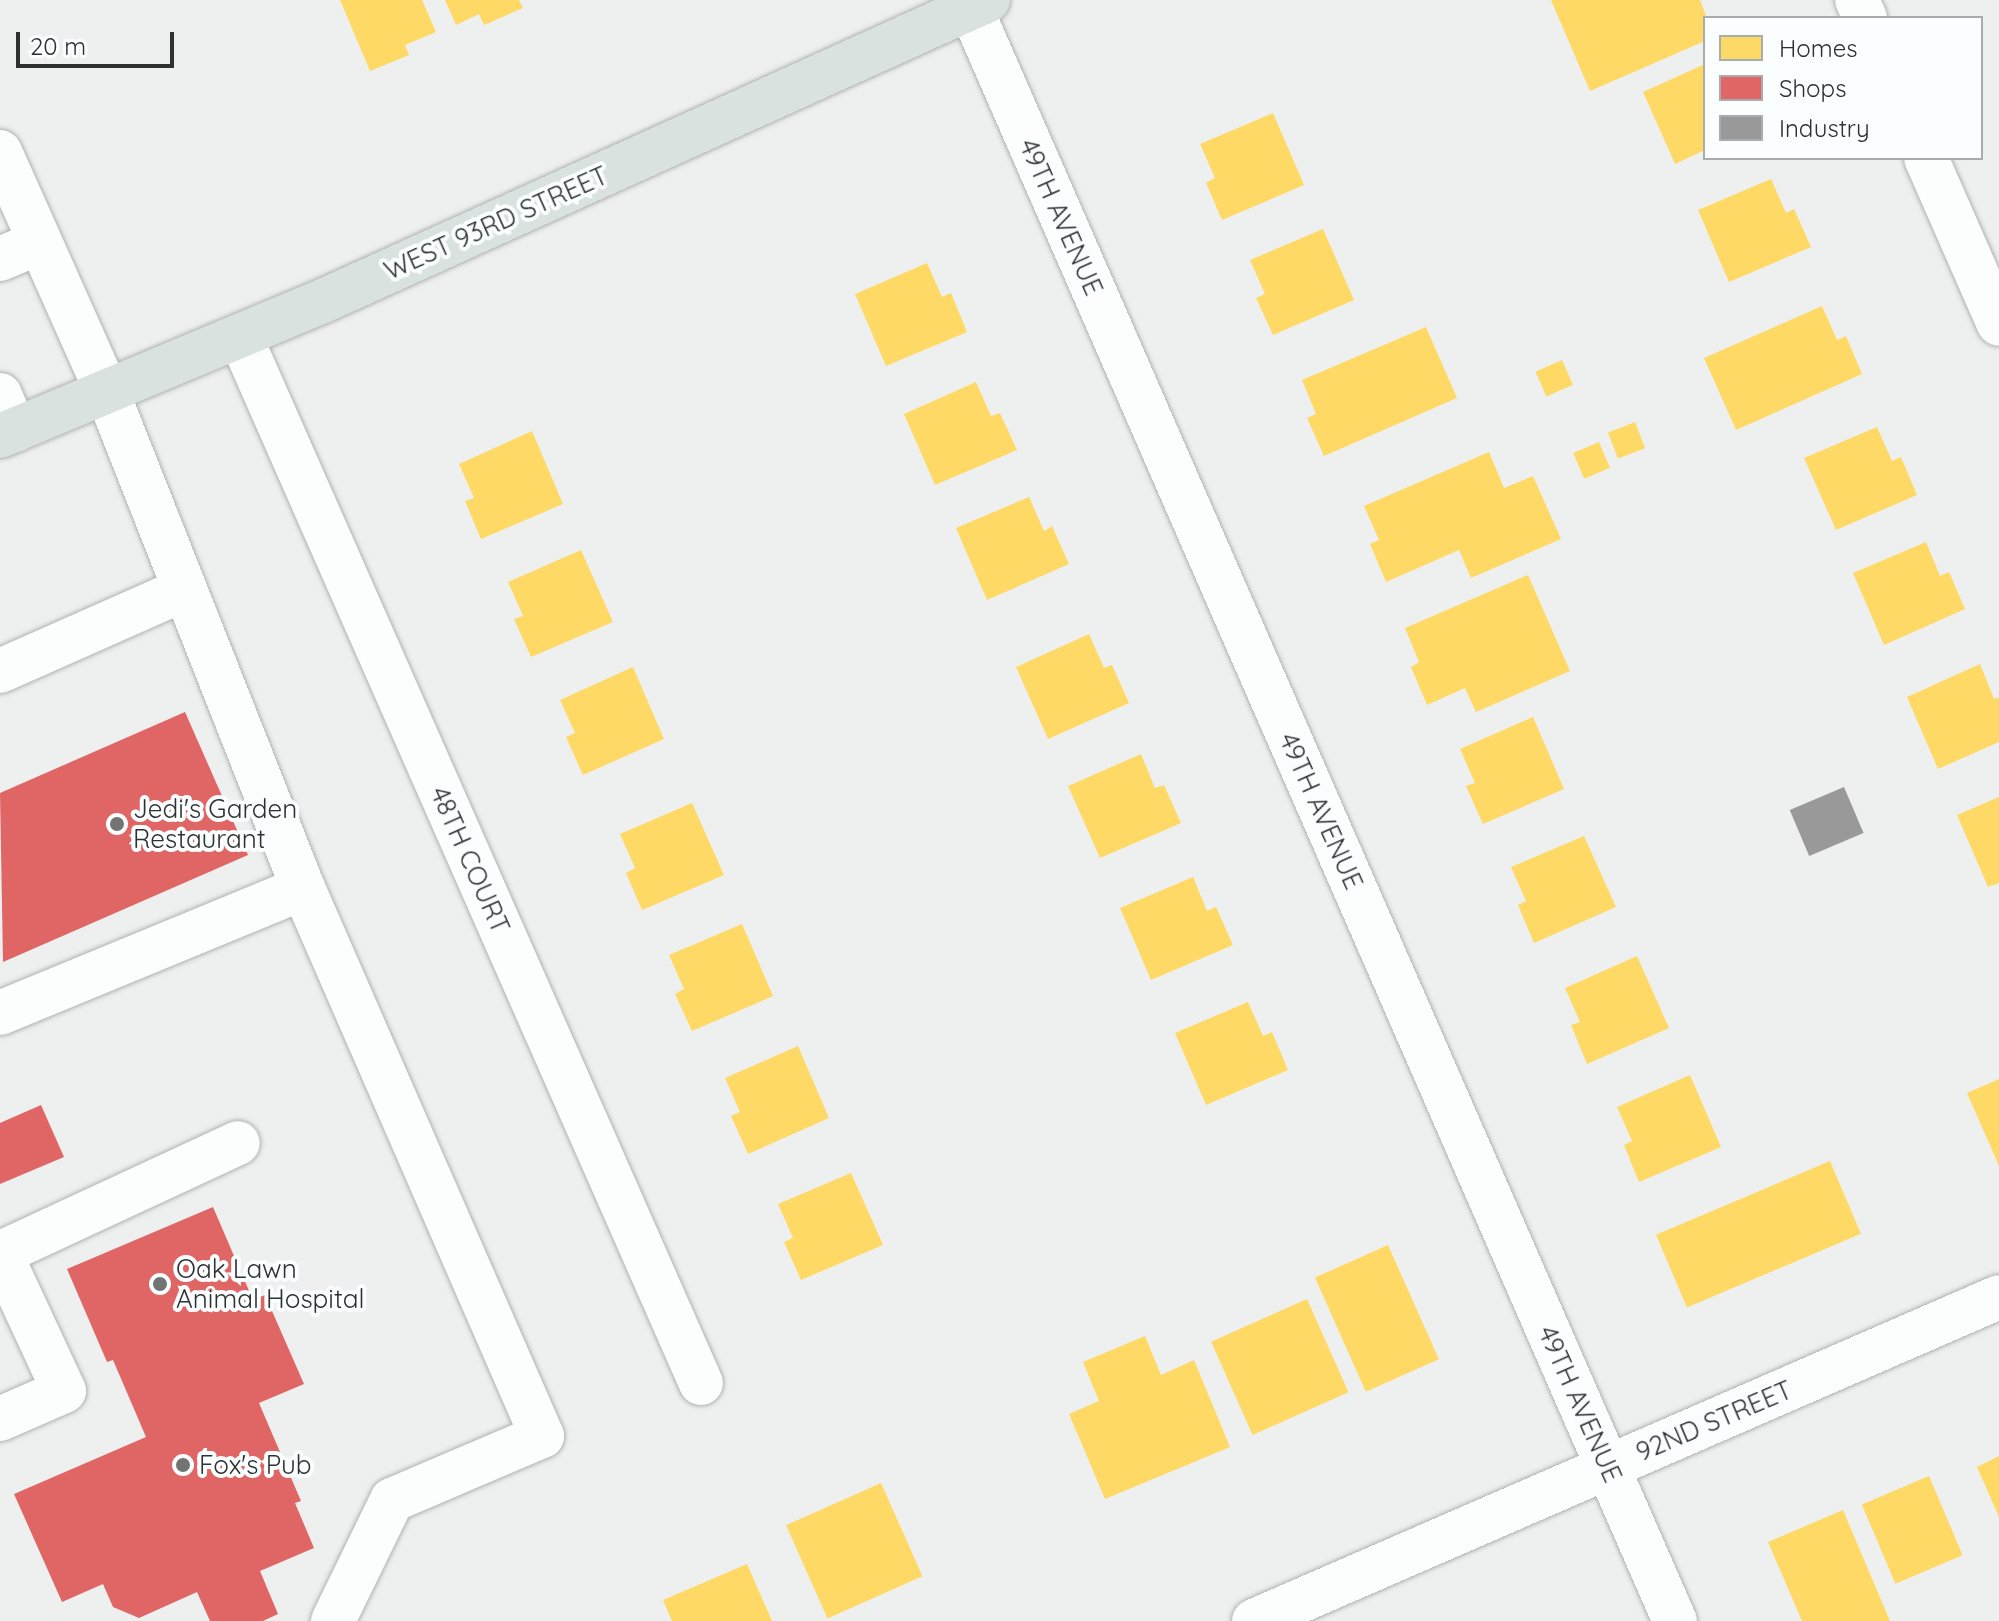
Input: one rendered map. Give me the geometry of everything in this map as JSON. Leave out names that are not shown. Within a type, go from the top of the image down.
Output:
[{"type":"main road","name":"WEST 93RD STREET","points":[[5,420],[107,392],[240,336],[975,3]]},
{"type":"street","name":"49TH AVENUE","points":[[975,3],[1675,1621]]},
{"type":"street","points":[[0,152],[107,392],[303,888],[542,1436],[392,1500],[333,1621]]},
{"type":"street","points":[[1927,160],[1999,324]]},
{"type":"street","points":[[0,259],[40,242]]},
{"type":"street","name":"48TH COURT","points":[[240,336],[701,1383]]},
{"type":"street","points":[[0,671],[185,589]]},
{"type":"street","points":[[0,1013],[303,888]]},
{"type":"street","points":[[0,1419],[64,1391],[1,1253],[238,1143]]},
{"type":"street","name":"92ND STREET","points":[[1254,1621],[1999,1297]]},
{"type":"building: Homes","points":[[340,0],[422,0],[436,32],[405,45],[409,55],[370,71]]},
{"type":"building: Homes","points":[[445,0],[519,0],[523,8],[484,25],[479,14],[456,25]]},
{"type":"building: Homes","points":[[1551,0],[1700,0],[1706,16],[1703,16],[1703,42],[1590,91]]},
{"type":"building: Homes","points":[[1703,65],[1703,151],[1675,164],[1643,92]]},
{"type":"building: Homes","points":[[1273,113],[1304,185],[1222,220],[1206,183],[1215,178],[1200,144]]},
{"type":"building: Homes","points":[[1771,179],[1786,213],[1794,209],[1811,247],[1729,282],[1698,210]]},
{"type":"building: Homes","points":[[1323,229],[1354,300],[1273,335],[1256,298],[1265,294],[1250,260]]},
{"type":"building: Homes","points":[[927,263],[942,297],[951,293],[967,332],[886,366],[855,294]]},
{"type":"building: Homes","points":[[1822,306],[1837,340],[1846,336],[1862,374],[1736,430],[1704,358]]},
{"type":"building: Homes","points":[[1426,327],[1457,398],[1324,456],[1307,418],[1316,414],[1302,380]]},
{"type":"building: Homes","points":[[1562,360],[1573,385],[1546,396],[1536,372]]},
{"type":"building: Homes","points":[[976,382],[991,416],[1000,413],[1017,450],[935,485],[904,414]]},
{"type":"building: Homes","points":[[1635,422],[1645,448],[1618,459],[1608,432]]},
{"type":"building: Homes","points":[[1877,427],[1892,461],[1901,457],[1917,495],[1836,530],[1804,458]]},
{"type":"building: Homes","points":[[532,431],[563,504],[481,539],[465,501],[474,498],[459,464]]},
{"type":"building: Homes","points":[[1599,442],[1610,468],[1584,479],[1573,453]]},
{"type":"building: Homes","points":[[1489,452],[1504,488],[1533,476],[1561,539],[1471,578],[1459,550],[1386,582],[1370,544],[1379,540],[1364,506]]},
{"type":"building: Homes","points":[[1029,497],[1044,531],[1052,526],[1069,564],[987,600],[956,528]]},
{"type":"building: Homes","points":[[1926,542],[1940,576],[1949,572],[1965,609],[1884,645],[1853,573]]},
{"type":"building: Homes","points":[[581,550],[613,622],[531,657],[514,619],[523,616],[508,582]]},
{"type":"building: Homes","points":[[1528,575],[1570,671],[1476,712],[1465,688],[1427,705],[1411,667],[1419,662],[1405,628]]},
{"type":"building: Homes","points":[[1089,634],[1104,668],[1112,665],[1129,703],[1048,739],[1016,667]]},
{"type":"building: Homes","points":[[1980,664],[1994,699],[1999,697],[1999,742],[1938,769],[1907,697]]},
{"type":"building: Homes","points":[[633,667],[664,739],[583,775],[566,737],[575,733],[560,700]]},
{"type":"building: Homes","points":[[1533,717],[1564,789],[1483,824],[1466,786],[1475,783],[1460,749]]},
{"type":"building: Homes","points":[[1141,754],[1155,788],[1164,785],[1181,823],[1100,858],[1068,786]]},
{"type":"building: Homes","points":[[1999,797],[1999,883],[1988,887],[1957,815]]},
{"type":"building: Homes","points":[[692,803],[724,875],[642,910],[626,873],[635,868],[620,834]]},
{"type":"building: Homes","points":[[1584,836],[1616,907],[1534,943],[1518,905],[1526,901],[1511,867]]},
{"type":"building: Homes","points":[[1193,877],[1207,911],[1216,907],[1233,945],[1151,980],[1120,908]]},
{"type":"building: Homes","points":[[742,924],[773,996],[692,1031],[675,994],[684,989],[669,955]]},
{"type":"building: Homes","points":[[1637,956],[1669,1028],[1587,1064],[1571,1025],[1580,1022],[1565,988]]},
{"type":"building: Homes","points":[[1248,1002],[1263,1036],[1272,1032],[1288,1070],[1206,1105],[1175,1033]]},
{"type":"building: Homes","points":[[798,1046],[829,1118],[748,1154],[731,1116],[740,1112],[725,1078]]},
{"type":"building: Homes","points":[[1690,1075],[1721,1147],[1639,1182],[1624,1145],[1632,1141],[1617,1107]]},
{"type":"building: Homes","points":[[1999,1079],[1999,1166],[1967,1093]]},
{"type":"building: Homes","points":[[1830,1161],[1861,1234],[1687,1308],[1656,1235]]},
{"type":"building: Homes","points":[[851,1173],[883,1245],[801,1280],[784,1242],[793,1238],[778,1204]]},
{"type":"building: Homes","points":[[1388,1245],[1439,1359],[1366,1392],[1315,1278]]},
{"type":"building: Homes","points":[[1307,1299],[1348,1392],[1253,1435],[1211,1342]]},
{"type":"building: Homes","points":[[1145,1336],[1161,1375],[1194,1360],[1230,1447],[1105,1499],[1069,1414],[1099,1401],[1083,1362]]},
{"type":"building: Homes","points":[[1999,1456],[1999,1517],[1977,1467]]},
{"type":"building: Homes","points":[[1929,1476],[1963,1555],[1895,1584],[1862,1505]]},
{"type":"building: Homes","points":[[881,1483],[922,1576],[827,1618],[786,1525]]},
{"type":"building: Homes","points":[[1843,1510],[1890,1621],[1802,1621],[1768,1542]]},
{"type":"building: Homes","points":[[747,1564],[772,1621],[672,1621],[663,1600]]},
{"type":"building: Shops","name":"Jedi's Garden Restaurant","points":[[185,712],[248,855],[3,962],[0,793]]},
{"type":"building: Shops","points":[[41,1105],[64,1157],[0,1184],[0,1123]]},
{"type":"building: Shops","name":"Fox's Pub","points":[[213,1207],[253,1300],[265,1295],[304,1384],[259,1403],[301,1501],[295,1503],[314,1548],[260,1571],[278,1614],[263,1621],[210,1621],[197,1592],[139,1618],[113,1607],[103,1584],[62,1602],[14,1494],[146,1437],[113,1360],[107,1362],[67,1269]]},
{"type":"building: Industry","points":[[1844,787],[1864,833],[1809,856],[1790,810]]},
{"type":"place","name":"Jedi's Garden Restaurant","points":[[117,824]]},
{"type":"place","name":"Oak Lawn Animal Hospital","points":[[160,1284]]},
{"type":"place","name":"Fox's Pub","points":[[183,1465]]}]
